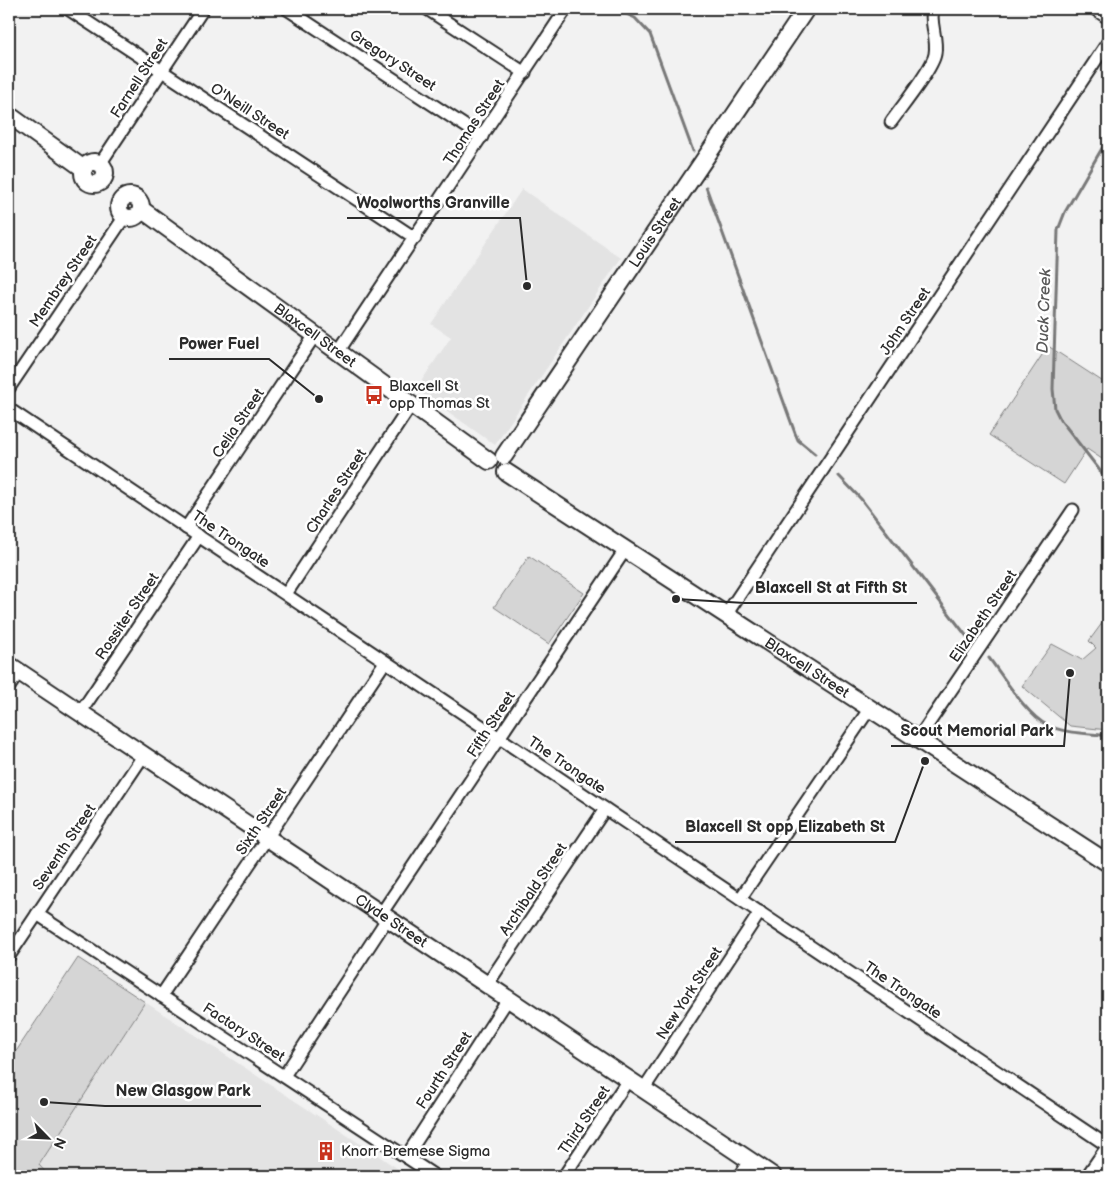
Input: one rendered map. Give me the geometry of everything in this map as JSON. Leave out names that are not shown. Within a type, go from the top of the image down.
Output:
[{"type":"street","name":"O'Neill Street","points":[[68,9],[415,238]]},
{"type":"street","name":"Farnell Street","points":[[95,171],[203,9]]},
{"type":"street","name":"Gregory Street","points":[[287,9],[482,137]]},
{"type":"street","points":[[427,9],[525,72]]},
{"type":"street","name":"Thomas Street","points":[[338,352],[566,9]]},
{"type":"street","name":"Louis Street","points":[[499,463],[806,9]]},
{"type":"street","points":[[891,122],[935,57],[937,41],[931,15],[933,9]]},
{"type":"street","points":[[1099,9],[1108,14]]},
{"type":"street","name":"John Street","points":[[726,615],[1108,42]]},
{"type":"street","points":[[9,115],[95,171],[124,198]]},
{"type":"street","points":[[130,196],[136,198],[140,203],[141,209],[134,217],[125,216],[120,207],[124,198],[130,196]]},
{"type":"street","name":"Blaxcell Street","points":[[141,209],[412,405],[625,550],[1108,863]]},
{"type":"street","name":"Membrey Street","points":[[9,388],[125,216]]},
{"type":"street","name":"Celia Street","points":[[186,528],[315,335]]},
{"type":"street","name":"Charles Street","points":[[286,594],[412,405]]},
{"type":"street","name":"The Trongate","points":[[9,409],[1108,1146]]},
{"type":"street","name":"Elizabeth Street","points":[[918,739],[1073,510]]},
{"type":"street","name":"Rossiter Street","points":[[80,713],[199,536]]},
{"type":"street","name":"Fifth Street","points":[[284,1076],[500,738],[625,550]]},
{"type":"street","name":"Sixth Street","points":[[162,996],[385,662]]},
{"type":"street","points":[[9,687],[14,669]]},
{"type":"street","name":"Clyde Street","points":[[14,669],[773,1176]]},
{"type":"street","points":[[740,899],[870,708]]},
{"type":"street","name":"Seventh Street","points":[[9,956],[144,756]]},
{"type":"street","name":"Archibald Street","points":[[487,986],[605,809]]},
{"type":"street","name":"New York Street","points":[[643,1090],[760,912]]},
{"type":"street","name":"Factory Street","points":[[37,914],[435,1176]]},
{"type":"street","name":"Fourth Street","points":[[406,1157],[508,999]]},
{"type":"street","name":"Third Street","points":[[564,1176],[628,1080]]},
{"type":"street","points":[[1090,1176],[1108,1150]]},
{"type":"street","points":[[739,1176],[749,1161]]},
{"type":"shaded area","points":[[522,189],[621,258],[495,445],[416,389],[451,337],[431,324]]},
{"type":"shaded area","points":[[1048,346],[1108,385],[1108,463],[1087,449],[1064,484],[989,435]]},
{"type":"shaded area","points":[[529,556],[584,593],[549,644],[494,607]]},
{"type":"shaded area","points":[[1108,615],[1108,730],[1070,726],[1022,686],[1052,644],[1082,660],[1096,648],[1089,641]]},
{"type":"shaded area","points":[[78,958],[145,1002],[39,1165],[49,1176],[9,1176],[9,1062]]},
{"type":"shaded area","points":[[145,1002],[409,1176],[50,1176],[39,1165]]},
{"type":"waterway","points":[[615,9],[635,18],[650,34],[693,151]]},
{"type":"waterway","name":"Duck Creek","points":[[1108,138],[1065,212],[1058,230],[1053,389],[1055,409],[1060,419],[1108,481]]},
{"type":"waterway","points":[[706,187],[795,433],[798,440],[815,454]]},
{"type":"waterway","points":[[839,476],[861,499],[968,638]]},
{"type":"waterway","points":[[989,658],[1024,705],[1039,720],[1061,730],[1108,736]]},
{"type":"place","name":"Woolworths Granville","points":[[527,286]]},
{"type":"place","name":"Blaxcell St opp Thomas St","points":[[374,395]]},
{"type":"place","name":"Power Fuel","points":[[319,399]]},
{"type":"place","name":"Blaxcell St at Fifth St","points":[[676,599]]},
{"type":"place","name":"Scout Memorial Park","points":[[1070,673]]},
{"type":"place","name":"Blaxcell St opp Elizabeth St","points":[[925,761]]},
{"type":"place","name":"New Glasgow Park","points":[[44,1102]]},
{"type":"place","name":"Knorr Bremese Sigma","points":[[326,1151]]}]
